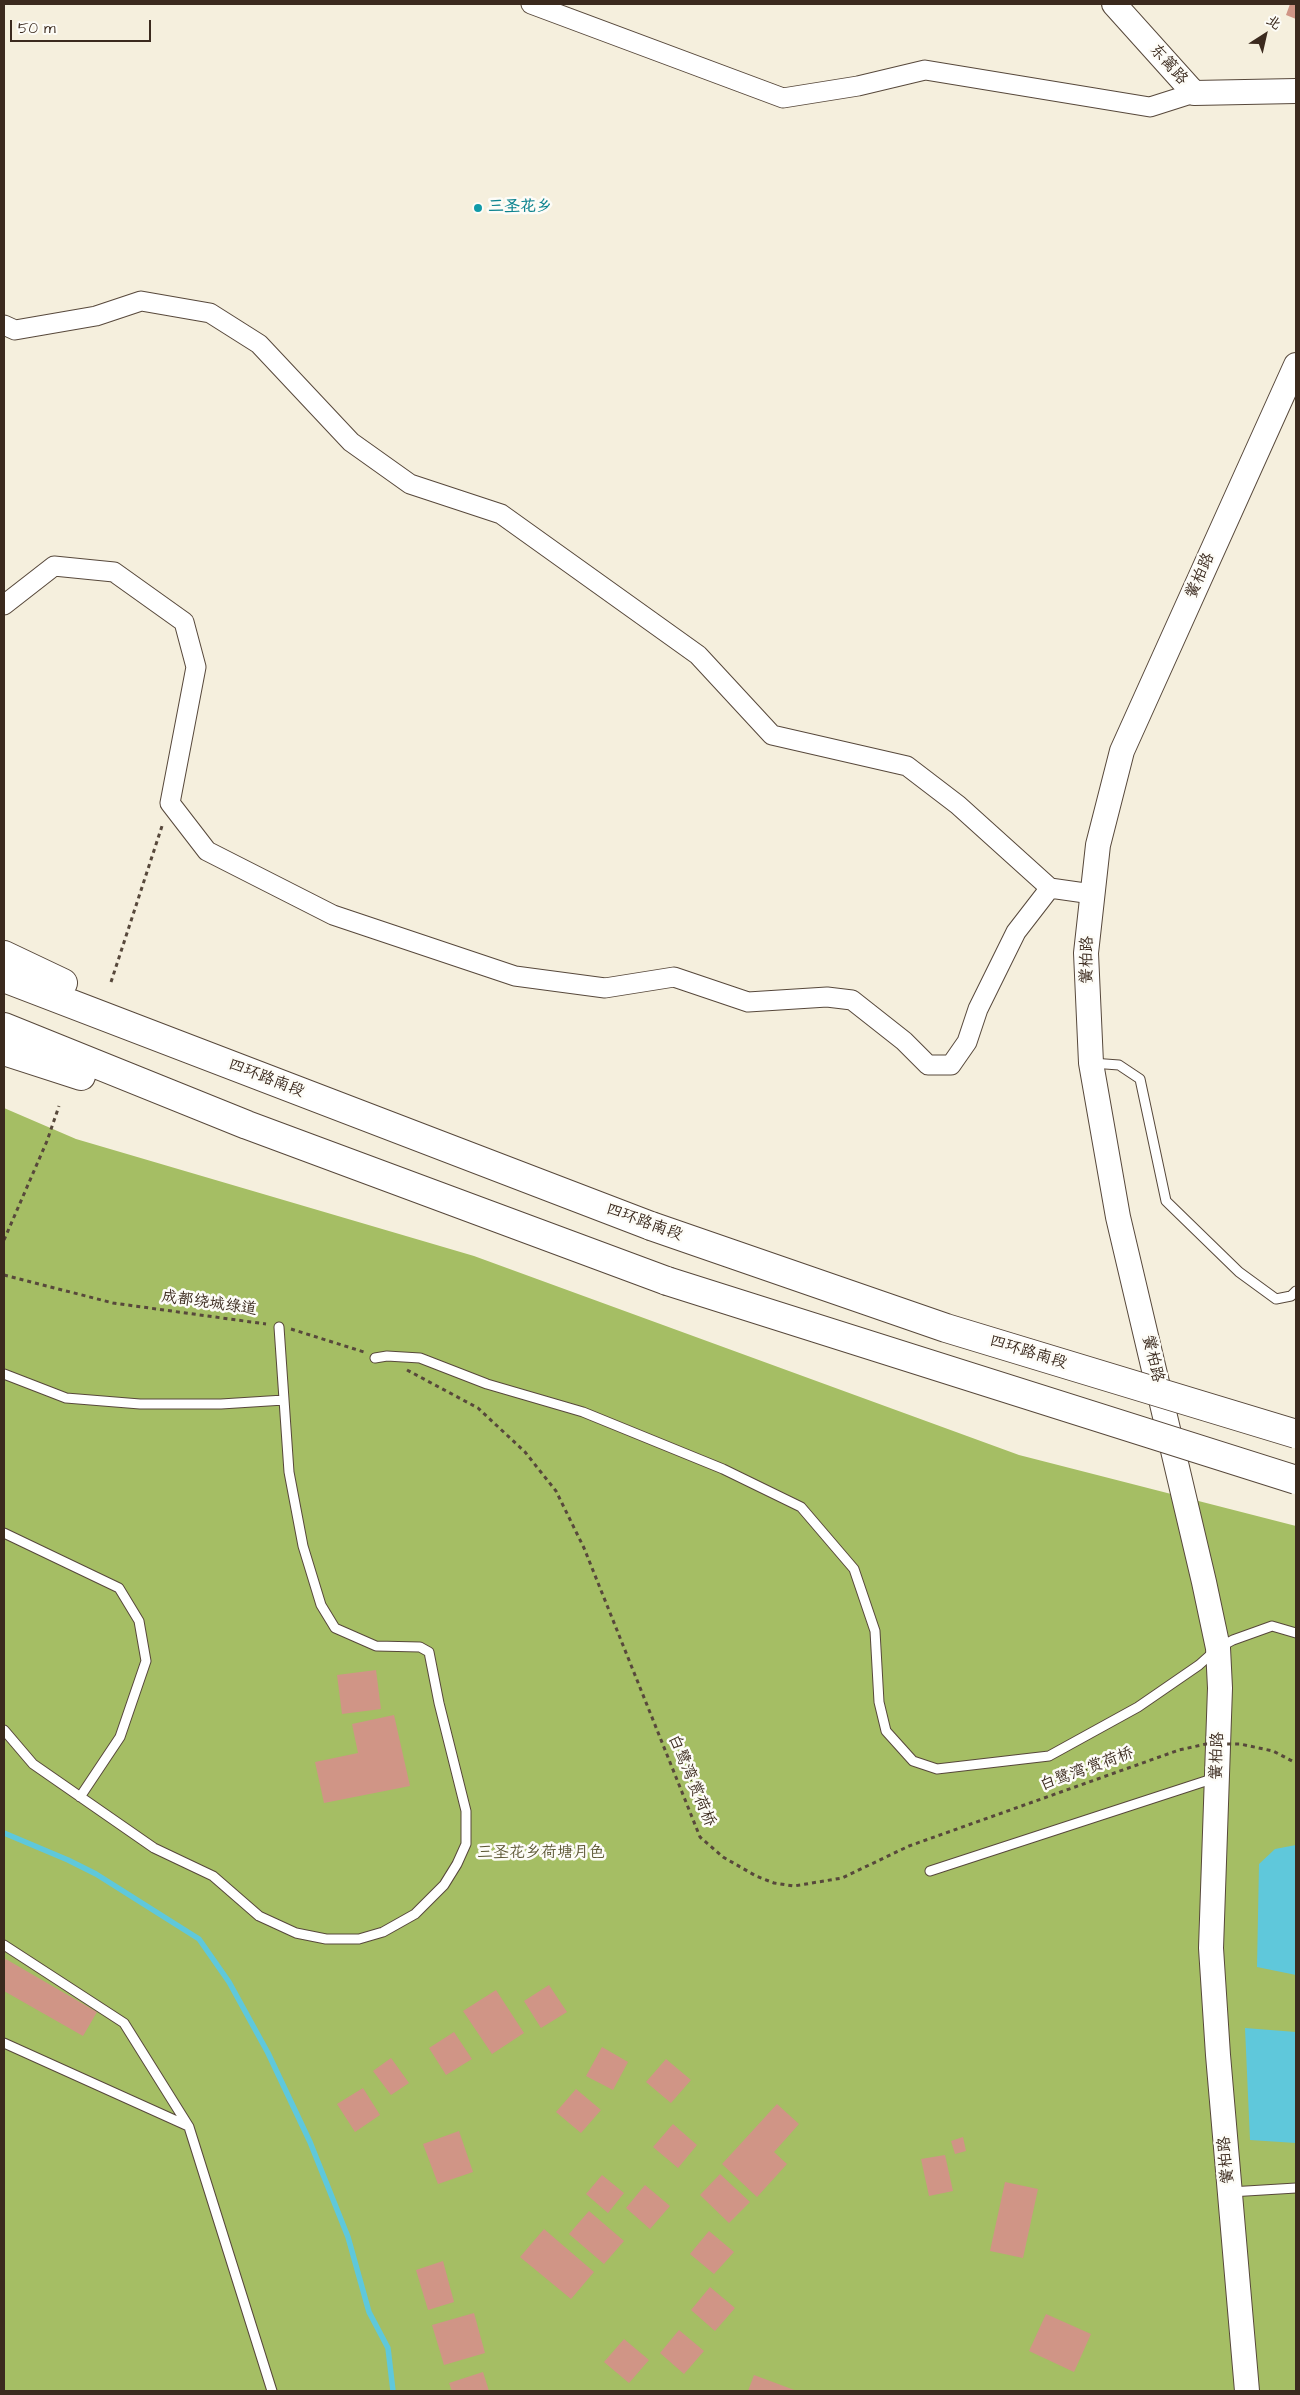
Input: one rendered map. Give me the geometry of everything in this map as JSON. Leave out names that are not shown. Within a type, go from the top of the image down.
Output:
[{"type":"highway","points":[[4,955],[261,1077]]},
{"type":"highway","name":"四环路南段","points":[[4,978],[651,1226],[946,1328],[1296,1434]]},
{"type":"highway","points":[[4,1027],[246,1125],[668,1281],[1296,1480]]},
{"type":"highway","points":[[4,1051],[354,1165]]},
{"type":"street","points":[[531,4],[783,98],[858,86],[925,70],[1150,107],[1194,94]]},
{"type":"street","name":"东篱路","points":[[1114,4],[1194,94],[1296,91]]},
{"type":"street","points":[[4,325],[15,330],[96,316],[141,301],[210,313],[259,344],[351,442],[410,484],[501,514],[698,655],[772,735],[908,766],[958,805],[1050,888],[1092,894]]},
{"type":"street","name":"黉柏路","points":[[1247,2391],[1212,1948],[1220,1688],[1218,1648],[1118,1217],[1091,1063],[1086,953],[1098,845],[1122,750],[1296,365]]},
{"type":"street","points":[[4,605],[54,566],[114,572],[184,622],[196,667],[170,803],[207,851],[342,918],[515,976],[605,988],[674,977],[748,1002],[826,997],[852,1000],[904,1041],[928,1065],[951,1065],[967,1042],[978,1008],[1016,932],[1050,888]]},
{"type":"lane","points":[[1091,1063],[1119,1065],[1140,1079],[1166,1201],[1239,1272],[1276,1299],[1291,1296],[1296,1291]]},
{"type":"lane","points":[[4,1730],[33,1764],[80,1797],[154,1848],[213,1876],[259,1916],[296,1933],[326,1939],[359,1939],[383,1932],[415,1914],[444,1884],[458,1864],[466,1844],[466,1811],[439,1702],[429,1652],[420,1647],[376,1646],[334,1628],[321,1604],[303,1546],[289,1472],[279,1327]]},
{"type":"lane","points":[[375,1358],[387,1356],[420,1358],[487,1384],[583,1412],[723,1469],[801,1507],[854,1569],[875,1631],[879,1702],[886,1731],[913,1761],[937,1769],[1049,1756],[1138,1707],[1199,1665],[1218,1648],[1233,1640],[1272,1626],[1296,1633]]},
{"type":"lane","points":[[4,1374],[66,1398],[140,1404],[212,1404],[284,1400]]},
{"type":"lane","points":[[4,1533],[120,1588],[139,1622],[146,1661],[120,1738],[80,1797]]},
{"type":"lane","points":[[930,1871],[1218,1777]]},
{"type":"lane","points":[[4,1945],[124,2024],[189,2127],[272,2391]]},
{"type":"lane","points":[[4,2043],[189,2127]]},
{"type":"lane","points":[[1230,2192],[1296,2188]]},
{"type":"path","points":[[111,982],[170,803]]},
{"type":"path","points":[[4,1240],[47,1140],[59,1106]]},
{"type":"path","name":"成都绕城绿道","points":[[4,1276],[113,1303],[304,1331],[361,1350],[375,1358],[407,1370]]},
{"type":"path","name":"白鹭湾·赏荷桥","points":[[407,1370],[478,1408],[525,1452],[556,1490],[584,1548],[700,1837],[723,1857],[756,1876],[774,1883],[794,1886],[842,1878],[909,1846],[1179,1750],[1206,1744],[1240,1744],[1274,1751],[1296,1762]]},
{"type":"green space","name":"三圣花乡荷塘月色","points":[[4,1108],[76,1139],[474,1256],[1019,1455],[1296,1526],[1296,2391],[4,2391]]},
{"type":"water","points":[[1296,1845],[1296,1975],[1257,1967],[1259,1864],[1275,1849]]},
{"type":"water","points":[[1245,2028],[1296,2032],[1296,2143],[1250,2140]]},
{"type":"building","points":[[1290,4],[1296,4],[1296,19],[1286,15]]},
{"type":"building","points":[[376,1670],[381,1709],[342,1714],[337,1675]]},
{"type":"building","points":[[394,1715],[410,1786],[324,1803],[315,1762],[358,1753],[352,1724]]},
{"type":"building","points":[[4,1958],[97,2012],[83,2036],[4,1991]]},
{"type":"building","points":[[549,1985],[567,2012],[541,2028],[524,2001]]},
{"type":"building","points":[[496,1990],[524,2033],[492,2054],[463,2011]]},
{"type":"building","points":[[454,2032],[472,2059],[446,2075],[429,2048]]},
{"type":"building","points":[[602,2047],[628,2062],[613,2090],[586,2076]]},
{"type":"building","points":[[391,2058],[409,2083],[391,2095],[373,2071]]},
{"type":"building","points":[[666,2059],[691,2080],[671,2103],[646,2082]]},
{"type":"building","points":[[363,2088],[380,2115],[355,2132],[337,2104]]},
{"type":"building","points":[[576,2089],[601,2110],[581,2133],[556,2112]]},
{"type":"building","points":[[777,2104],[799,2124],[774,2152],[787,2164],[757,2197],[722,2164]]},
{"type":"building","points":[[673,2124],[697,2145],[678,2168],[653,2147]]},
{"type":"building","points":[[459,2131],[473,2172],[438,2184],[423,2144]]},
{"type":"building","points":[[963,2137],[966,2151],[955,2154],[951,2141]]},
{"type":"building","points":[[945,2155],[953,2191],[929,2196],[921,2159]]},
{"type":"building","points":[[720,2174],[750,2202],[729,2223],[700,2195]]},
{"type":"building","points":[[602,2175],[624,2193],[608,2213],[586,2194]]},
{"type":"building","points":[[1005,2182],[1038,2189],[1023,2258],[990,2251]]},
{"type":"building","points":[[645,2185],[670,2206],[650,2229],[626,2208]]},
{"type":"building","points":[[589,2211],[624,2241],[604,2264],[569,2234]]},
{"type":"building","points":[[544,2229],[594,2272],[571,2299],[520,2257]]},
{"type":"building","points":[[709,2231],[734,2252],[714,2274],[690,2254]]},
{"type":"building","points":[[443,2261],[454,2302],[428,2310],[416,2270]]},
{"type":"building","points":[[710,2287],[735,2308],[715,2331],[691,2310]]},
{"type":"building","points":[[474,2313],[485,2353],[444,2365],[432,2325]]},
{"type":"building","points":[[1046,2314],[1091,2334],[1074,2372],[1029,2351]]},
{"type":"building","points":[[679,2330],[704,2351],[684,2374],[660,2353]]},
{"type":"building","points":[[624,2339],[649,2360],[629,2383],[604,2362]]},
{"type":"building","points":[[483,2372],[489,2391],[452,2391],[449,2383]]},
{"type":"building","points":[[754,2375],[797,2391],[748,2391]]},
{"type":"waterway","points":[[4,1833],[96,1874],[199,1939],[229,1982],[268,2053],[310,2142],[348,2237],[369,2312],[388,2348],[393,2391]]},
{"type":"place","name":"三圣花乡","points":[[478,208]]}]
